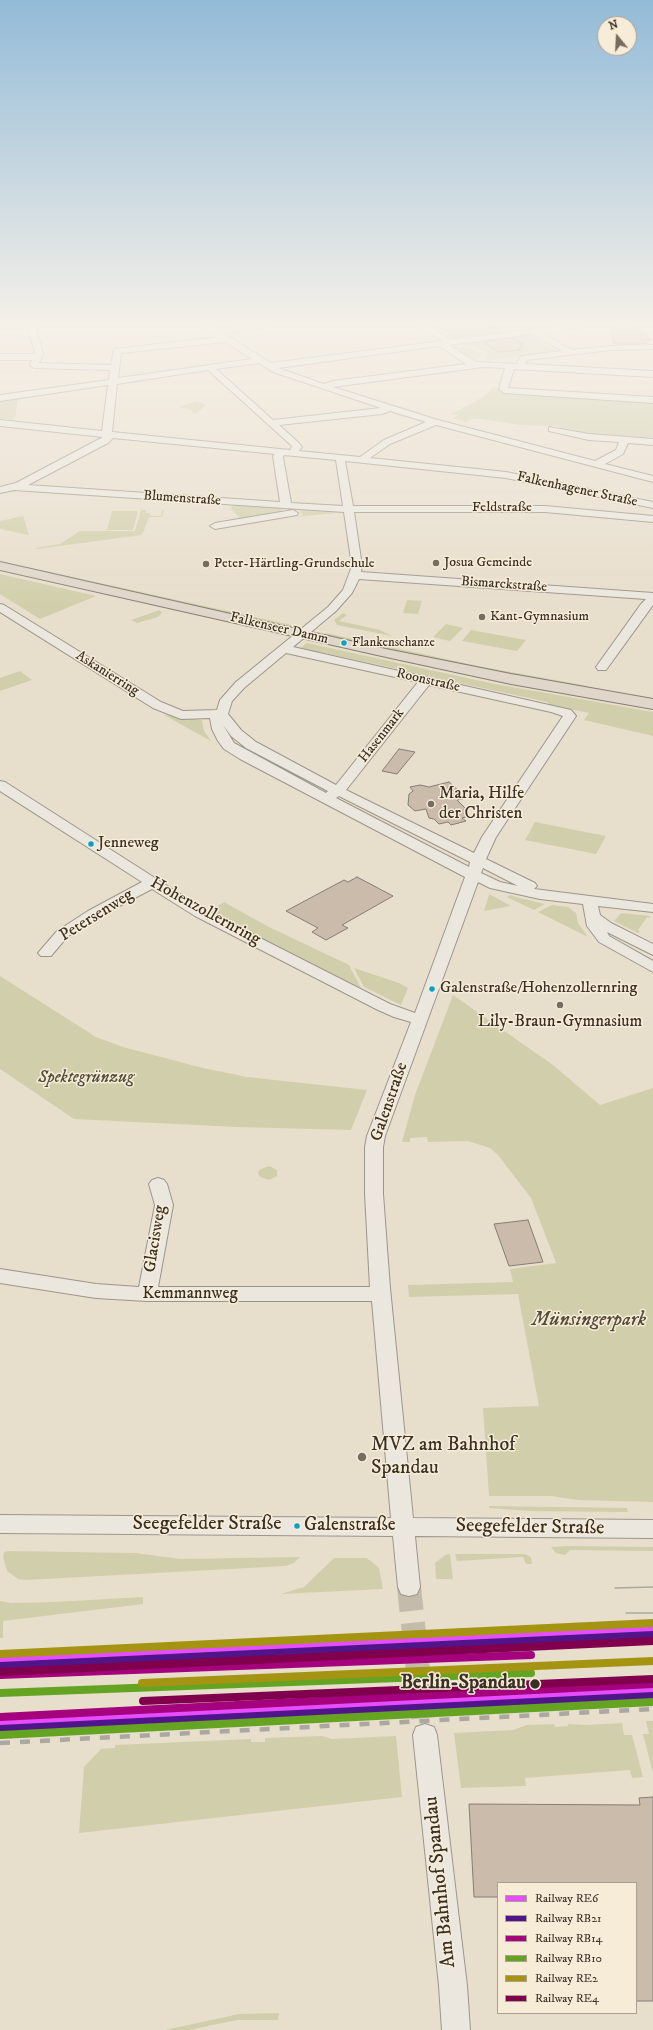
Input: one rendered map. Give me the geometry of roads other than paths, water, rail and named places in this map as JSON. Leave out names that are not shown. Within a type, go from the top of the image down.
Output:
[{"type":"main road","name":"Falkenseer Damm","points":[[0,558],[511,679],[653,704]]},
{"type":"main road","name":"Falkenseer Damm","points":[[0,566],[307,630],[516,670],[653,694]]},
{"type":"street","points":[[0,490],[15,487],[105,441],[108,438],[110,420]]},
{"type":"street","points":[[267,420],[296,445],[297,447],[292,454]]},
{"type":"street","points":[[271,423],[301,420]]},
{"type":"street","points":[[428,420],[653,479]]},
{"type":"street","points":[[362,461],[387,442],[435,422]]},
{"type":"street","name":"Falkenhagener Straße","points":[[0,423],[510,476],[653,505]]},
{"type":"street","points":[[552,429],[589,437],[653,442]]},
{"type":"street","points":[[597,464],[620,452],[624,440]]},
{"type":"street","points":[[281,453],[278,456],[286,505]]},
{"type":"street","points":[[341,459],[340,461],[350,510],[357,566],[355,575],[348,591],[338,603],[236,689],[226,700],[222,714],[216,719],[218,728],[229,746],[324,799],[495,885],[540,895],[653,908]]},
{"type":"street","name":"Blumenstraße","points":[[15,487],[350,510]]},
{"type":"street","points":[[229,502],[226,508],[237,522]]},
{"type":"street","name":"Feldstraße","points":[[350,510],[540,508],[653,519]]},
{"type":"street","points":[[215,526],[294,513]]},
{"type":"street","name":"Bismarckstraße","points":[[355,575],[651,602]]},
{"type":"street","points":[[602,667],[651,602]]},
{"type":"street","name":"Askanierring","points":[[3,612],[157,705],[181,715],[222,714]]},
{"type":"street","name":"Roonstraße","points":[[284,649],[554,709],[570,716]]},
{"type":"street","name":"Hasenmark","points":[[338,791],[426,680]]},
{"type":"street","points":[[222,714],[243,740],[338,791],[523,883],[562,897]]},
{"type":"street","name":"Galenstraße","points":[[403,1526],[381,1294],[374,1194],[374,1147],[376,1136],[478,860],[489,837],[570,716]]},
{"type":"street","points":[[229,746],[243,740]]},
{"type":"street","name":"Hohenzollernring","points":[[2,789],[200,912],[384,1007],[400,1014],[420,1018]]},
{"type":"street","points":[[324,799],[338,791]]},
{"type":"street","name":"Petersenweg","points":[[46,953],[62,934],[93,914],[152,883]]},
{"type":"street","points":[[590,901],[594,926],[604,939],[653,967]]},
{"type":"street","points":[[592,916],[606,926],[653,950]]},
{"type":"street","name":"Glacisweg","points":[[147,1294],[152,1257],[164,1205],[158,1184]]},
{"type":"street","name":"Kemmannweg","points":[[0,1276],[96,1292],[147,1294],[381,1294]]},
{"type":"street","name":"Seegefelder Straße","points":[[0,1524],[653,1529]]},
{"type":"street","points":[[403,1526],[409,1587]]},
{"type":"street","name":"Am Bahnhof Spandau","points":[[425,1735],[453,1986],[456,2030]]},
{"type":"tunnel","points":[[409,1587],[425,1735]]},
{"type":"tram line","points":[[615,1588],[653,1587]]},
{"type":"tram line","points":[[626,1613],[653,1613]]},
{"type":"railway","points":[[0,1743],[653,1709]]},
{"type":"rail line","name":"RE2","points":[[0,1654],[653,1623]]},
{"type":"rail line","name":"RE6","points":[[0,1660],[653,1629]]},
{"type":"rail line","name":"RB21","points":[[0,1666],[653,1635]]},
{"type":"rail line","name":"RE4","points":[[1,1672],[653,1641]]},
{"type":"rail line","name":"RB14","points":[[0,1675],[531,1655]]},
{"type":"rail line","name":"RE2","points":[[142,1683],[653,1661]]},
{"type":"rail line","name":"RB10","points":[[0,1693],[531,1673]]},
{"type":"rail line","name":"RE4","points":[[143,1701],[653,1679]]},
{"type":"rail line","name":"RB14","points":[[0,1717],[653,1684]]},
{"type":"rail line","name":"RE6","points":[[0,1723],[653,1690]]},
{"type":"rail line","name":"RB21","points":[[0,1729],[653,1696]]},
{"type":"rail line","name":"RB10","points":[[1,1735],[653,1702]]},
{"type":"place","name":"Josua Gemeinde","points":[[436,563]]},
{"type":"place","name":"Peter-Härtling-Grundschule","points":[[206,564]]},
{"type":"place","name":"Kant-Gymnasium","points":[[482,617]]},
{"type":"place","name":"Flankenschanze","points":[[344,643]]},
{"type":"place","name":"Maria, Hilfe der Christen","points":[[431,804]]},
{"type":"place","name":"Jenneweg","points":[[91,844]]},
{"type":"place","name":"Galenstraße/Hohenzollernring","points":[[432,989]]},
{"type":"place","name":"Lily-Braun-Gymnasium","points":[[560,1005]]},
{"type":"place","name":"MVZ am Bahnhof Spandau","points":[[362,1457]]},
{"type":"place","name":"Galenstraße","points":[[297,1526]]},
{"type":"place","name":"Berlin-Spandau","points":[[535,1684]]},
{"type":"park label","name":"Spektegrünzug","points":[[86,1078]]},
{"type":"park label","name":"Münsingerpark","points":[[589,1321]]}]
